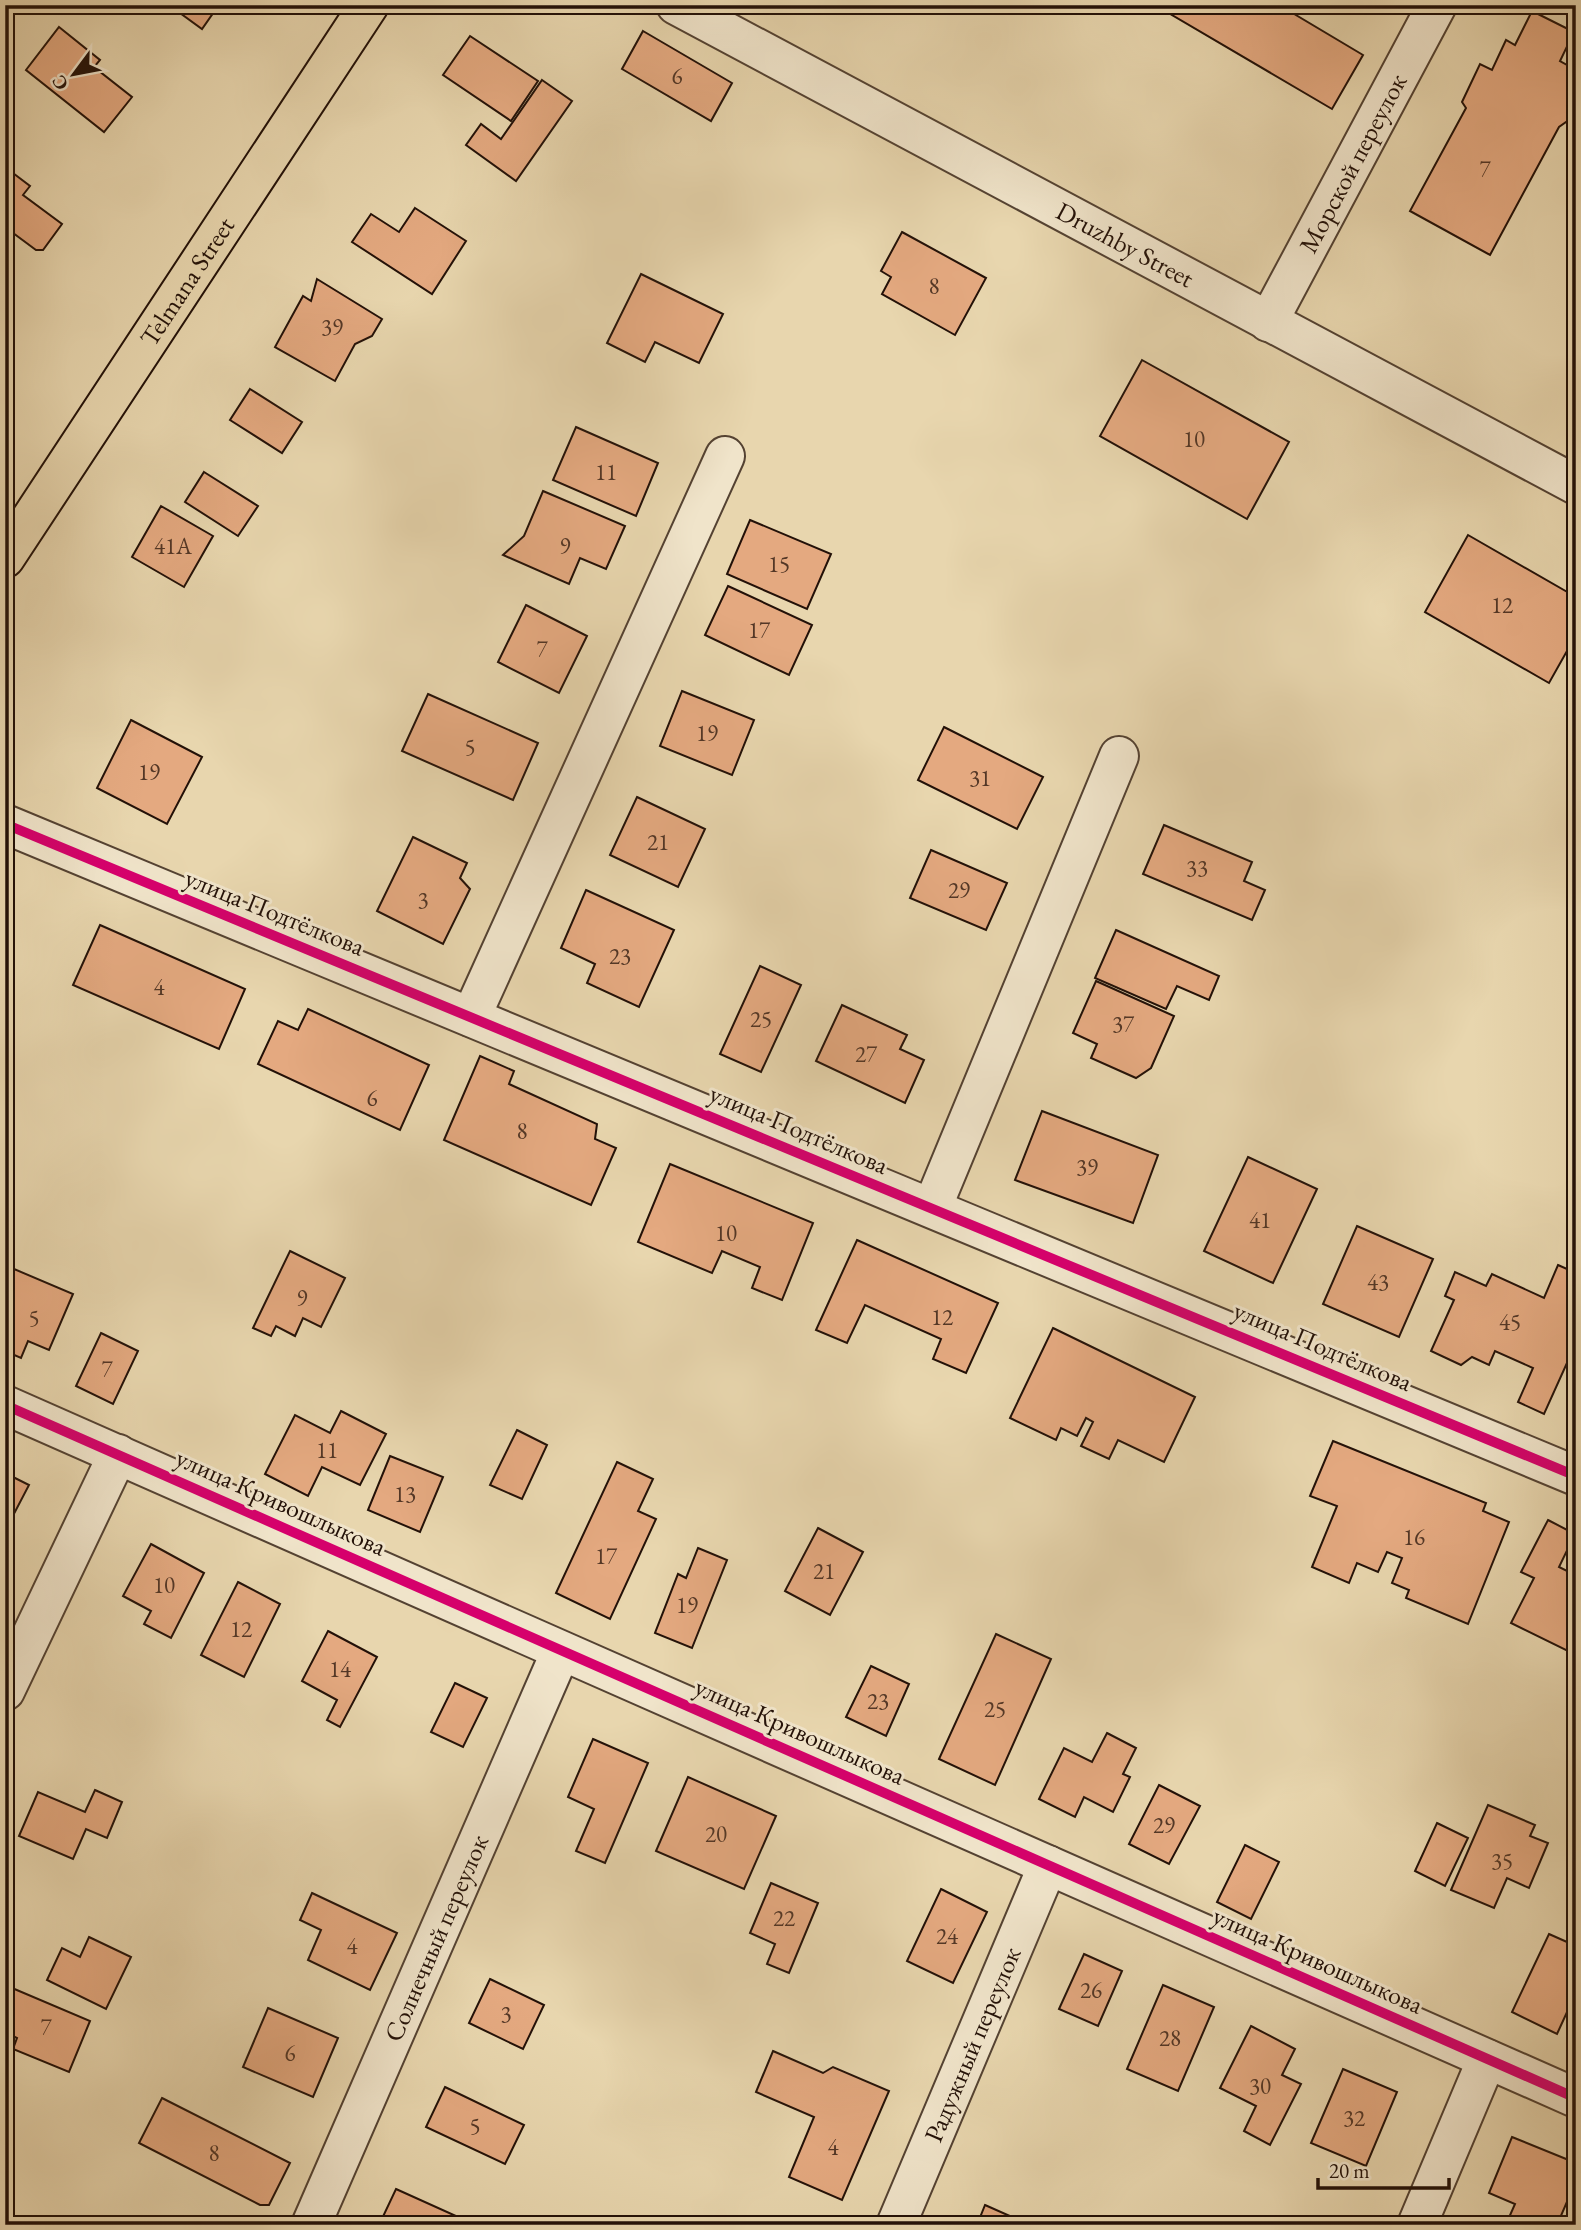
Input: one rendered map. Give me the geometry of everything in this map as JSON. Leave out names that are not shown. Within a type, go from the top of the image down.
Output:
[{"type":"main road","name":"Telmana Street","points":[[5,558],[369,5]]},
{"type":"street","name":"Druzhby Street","points":[[676,5],[1576,485]]},
{"type":"street","name":"Морской переулок","points":[[1268,321],[1437,5]]},
{"type":"street","points":[[471,1017],[725,456]]},
{"type":"street","points":[[932,1209],[1119,756]]},
{"type":"street","name":"улица Подтёлкова","points":[[5,824],[1576,1476]]},
{"type":"street","name":"улица Кривошлыкова","points":[[5,1405],[1576,2098]]},
{"type":"street","points":[[5,1691],[118,1454]]},
{"type":"street","name":"Солнечный переулок","points":[[311,2225],[561,1651]]},
{"type":"street","name":"Радужный переулок","points":[[896,2225],[1048,1866]]},
{"type":"street","points":[[1417,2225],[1487,2059]]},
{"type":"building","points":[[169,5],[217,5],[218,6],[202,29]]},
{"type":"building","points":[[1155,5],[1279,5],[1363,55],[1332,109]]},
{"type":"building","points":[[1532,11],[1574,32],[1560,61],[1576,70],[1576,115],[1559,127],[1490,255],[1410,211],[1466,108],[1462,102],[1480,64],[1492,70],[1506,40],[1515,45]]},
{"type":"building","points":[[59,27],[100,60],[94,67],[132,97],[104,132],[26,70]]},
{"type":"building","points":[[643,31],[732,83],[711,121],[622,69]]},
{"type":"building","points":[[470,36],[538,81],[511,121],[443,75]]},
{"type":"building","points":[[542,80],[572,101],[516,181],[466,145],[481,124],[501,139]]},
{"type":"building","points":[[5,167],[30,186],[23,195],[62,224],[43,250],[36,250],[5,227]]},
{"type":"building","points":[[415,208],[466,241],[432,294],[352,242],[371,214],[399,232]]},
{"type":"building","points":[[902,232],[986,278],[955,335],[882,294],[891,277],[881,271]]},
{"type":"building","points":[[641,274],[723,314],[699,363],[655,342],[645,362],[607,343]]},
{"type":"building","points":[[317,279],[382,319],[372,336],[355,344],[335,381],[275,347],[303,296],[311,301]]},
{"type":"building","points":[[1142,360],[1289,442],[1247,519],[1100,436]]},
{"type":"building","points":[[250,389],[302,422],[282,453],[230,420]]},
{"type":"building","points":[[576,427],[658,463],[636,516],[553,480]]},
{"type":"building","points":[[204,472],[258,506],[238,536],[185,502]]},
{"type":"building","points":[[543,491],[625,526],[606,569],[580,558],[569,584],[503,555],[524,536]]},
{"type":"building","points":[[161,506],[213,536],[184,587],[132,557]]},
{"type":"building","points":[[750,520],[831,554],[807,609],[727,574]]},
{"type":"building","points":[[1468,535],[1576,597],[1576,635],[1549,683],[1425,612]]},
{"type":"building","points":[[728,586],[812,625],[789,675],[705,635]]},
{"type":"building","points":[[526,605],[587,636],[559,693],[498,662]]},
{"type":"building","points":[[682,691],[754,720],[732,775],[660,746]]},
{"type":"building","points":[[428,694],[538,743],[513,800],[402,751]]},
{"type":"building","points":[[131,720],[202,757],[167,824],[97,788]]},
{"type":"building","points":[[944,727],[1043,777],[1017,829],[918,780]]},
{"type":"building","points":[[637,797],[705,829],[678,887],[610,855]]},
{"type":"building","points":[[1164,825],[1252,862],[1244,881],[1265,890],[1252,920],[1143,874]]},
{"type":"building","points":[[413,837],[467,863],[460,878],[470,889],[443,944],[377,911]]},
{"type":"building","points":[[931,850],[1007,883],[986,930],[910,898]]},
{"type":"building","points":[[586,890],[674,930],[639,1007],[587,983],[595,964],[561,948]]},
{"type":"building","points":[[100,925],[245,989],[219,1049],[73,985]]},
{"type":"building","points":[[1116,930],[1219,976],[1209,1000],[1177,986],[1166,1009],[1095,978]]},
{"type":"building","points":[[760,966],[801,985],[761,1072],[720,1054]]},
{"type":"building","points":[[1096,981],[1174,1016],[1151,1068],[1136,1078],[1091,1058],[1097,1044],[1073,1033]]},
{"type":"building","points":[[842,1005],[907,1035],[900,1049],[924,1060],[905,1103],[816,1061]]},
{"type":"building","points":[[308,1009],[429,1065],[400,1130],[258,1064],[278,1021],[298,1030]]},
{"type":"building","points":[[480,1056],[514,1071],[509,1084],[597,1124],[595,1139],[616,1148],[591,1205],[444,1140]]},
{"type":"building","points":[[1042,1111],[1158,1155],[1133,1223],[1015,1180]]},
{"type":"building","points":[[1248,1157],[1317,1189],[1273,1283],[1204,1251]]},
{"type":"building","points":[[670,1164],[813,1223],[782,1300],[752,1288],[760,1267],[722,1251],[712,1273],[638,1242]]},
{"type":"building","points":[[1357,1226],[1433,1259],[1399,1337],[1323,1304]]},
{"type":"building","points":[[857,1240],[998,1303],[966,1373],[933,1359],[941,1339],[865,1305],[847,1343],[816,1330]]},
{"type":"building","points":[[290,1251],[345,1278],[321,1327],[303,1318],[295,1336],[276,1326],[271,1336],[253,1328]]},
{"type":"building","points":[[1558,1265],[1576,1273],[1576,1343],[1544,1414],[1518,1402],[1533,1368],[1495,1351],[1489,1365],[1472,1357],[1461,1365],[1431,1351],[1454,1300],[1445,1296],[1455,1272],[1486,1286],[1492,1274],[1544,1298]]},
{"type":"building","points":[[14,1269],[73,1294],[49,1350],[28,1341],[21,1358],[5,1351],[5,1287]]},
{"type":"building","points":[[1053,1328],[1195,1397],[1164,1462],[1118,1440],[1109,1459],[1081,1446],[1093,1422],[1086,1418],[1077,1436],[1061,1428],[1056,1440],[1010,1418]]},
{"type":"building","points":[[101,1333],[138,1351],[113,1404],[76,1386]]},
{"type":"building","points":[[341,1411],[386,1434],[360,1485],[322,1467],[308,1496],[265,1474],[295,1415],[330,1433]]},
{"type":"building","points":[[517,1430],[547,1445],[522,1499],[490,1485]]},
{"type":"building","points":[[1333,1441],[1486,1503],[1483,1511],[1509,1522],[1468,1624],[1406,1598],[1409,1590],[1392,1583],[1402,1558],[1387,1552],[1378,1572],[1357,1563],[1349,1583],[1312,1567],[1337,1506],[1310,1496]]},
{"type":"building","points":[[390,1456],[443,1477],[420,1532],[368,1510]]},
{"type":"building","points":[[617,1462],[653,1479],[638,1511],[656,1519],[610,1619],[556,1593]]},
{"type":"building","points":[[5,1473],[29,1485],[5,1531]]},
{"type":"building","points":[[1548,1520],[1575,1534],[1559,1567],[1571,1573],[1576,1563],[1576,1655],[1511,1623],[1534,1578],[1521,1572]]},
{"type":"building","points":[[818,1528],[863,1552],[830,1615],[785,1591]]},
{"type":"building","points":[[151,1544],[204,1573],[171,1638],[144,1624],[151,1611],[123,1596]]},
{"type":"building","points":[[698,1548],[727,1560],[692,1648],[655,1633],[678,1574],[686,1578]]},
{"type":"building","points":[[238,1582],[280,1604],[244,1677],[201,1655]]},
{"type":"building","points":[[328,1631],[377,1657],[340,1727],[327,1720],[337,1700],[302,1681]]},
{"type":"building","points":[[996,1634],[1051,1659],[995,1785],[939,1759]]},
{"type":"building","points":[[871,1666],[909,1684],[886,1736],[846,1717]]},
{"type":"building","points":[[455,1683],[487,1698],[463,1747],[431,1732]]},
{"type":"building","points":[[1107,1733],[1136,1748],[1123,1774],[1130,1777],[1113,1812],[1084,1797],[1075,1817],[1039,1799],[1064,1748],[1092,1762]]},
{"type":"building","points":[[593,1739],[648,1763],[605,1863],[576,1851],[594,1809],[568,1797]]},
{"type":"building","points":[[688,1777],[776,1816],[744,1889],[656,1851]]},
{"type":"building","points":[[1159,1785],[1200,1806],[1169,1864],[1129,1844]]},
{"type":"building","points":[[95,1790],[122,1802],[107,1838],[86,1829],[73,1859],[19,1836],[38,1792],[85,1812]]},
{"type":"building","points":[[1488,1805],[1535,1825],[1530,1836],[1548,1843],[1529,1888],[1507,1878],[1494,1908],[1451,1890]]},
{"type":"building","points":[[1437,1823],[1468,1838],[1445,1886],[1415,1871]]},
{"type":"building","points":[[1245,1845],[1279,1862],[1251,1919],[1217,1902]]},
{"type":"building","points":[[771,1883],[818,1903],[789,1973],[767,1964],[775,1944],[750,1933]]},
{"type":"building","points":[[941,1889],[987,1912],[953,1983],[907,1961]]},
{"type":"building","points":[[312,1893],[397,1933],[370,1990],[308,1960],[321,1930],[300,1920]]},
{"type":"building","points":[[1549,1934],[1576,1946],[1576,2000],[1573,1999],[1557,2034],[1512,2012]]},
{"type":"building","points":[[89,1937],[131,1957],[106,2009],[47,1980],[62,1948],[80,1957]]},
{"type":"building","points":[[1084,1954],[1122,1971],[1098,2026],[1059,2009]]},
{"type":"building","points":[[490,1979],[544,2005],[523,2049],[469,2023]]},
{"type":"building","points":[[5,1985],[90,2021],[69,2072],[13,2049],[17,2038],[5,2032]]},
{"type":"building","points":[[1163,1985],[1214,2007],[1178,2091],[1127,2069]]},
{"type":"building","points":[[268,2008],[338,2038],[313,2097],[243,2067]]},
{"type":"building","points":[[1251,2026],[1295,2049],[1282,2075],[1301,2084],[1270,2145],[1244,2131],[1256,2106],[1220,2088]]},
{"type":"building","points":[[773,2051],[823,2073],[833,2067],[889,2091],[842,2200],[789,2177],[814,2117],[756,2092]]},
{"type":"building","points":[[1343,2069],[1397,2092],[1366,2166],[1311,2143]]},
{"type":"building","points":[[445,2087],[524,2125],[505,2164],[426,2127]]},
{"type":"building","points":[[162,2098],[290,2163],[269,2205],[260,2205],[139,2143]]},
{"type":"building","points":[[1512,2137],[1576,2163],[1576,2181],[1557,2225],[1507,2222],[1515,2204],[1489,2193]]},
{"type":"building","points":[[396,2189],[456,2216],[452,2225],[379,2225]]},
{"type":"building","points":[[985,2205],[1030,2225],[977,2225]]},
{"type":"cycle path","points":[[5,824],[1576,1476]]},
{"type":"cycle path","points":[[5,1405],[1576,2098]]}]
